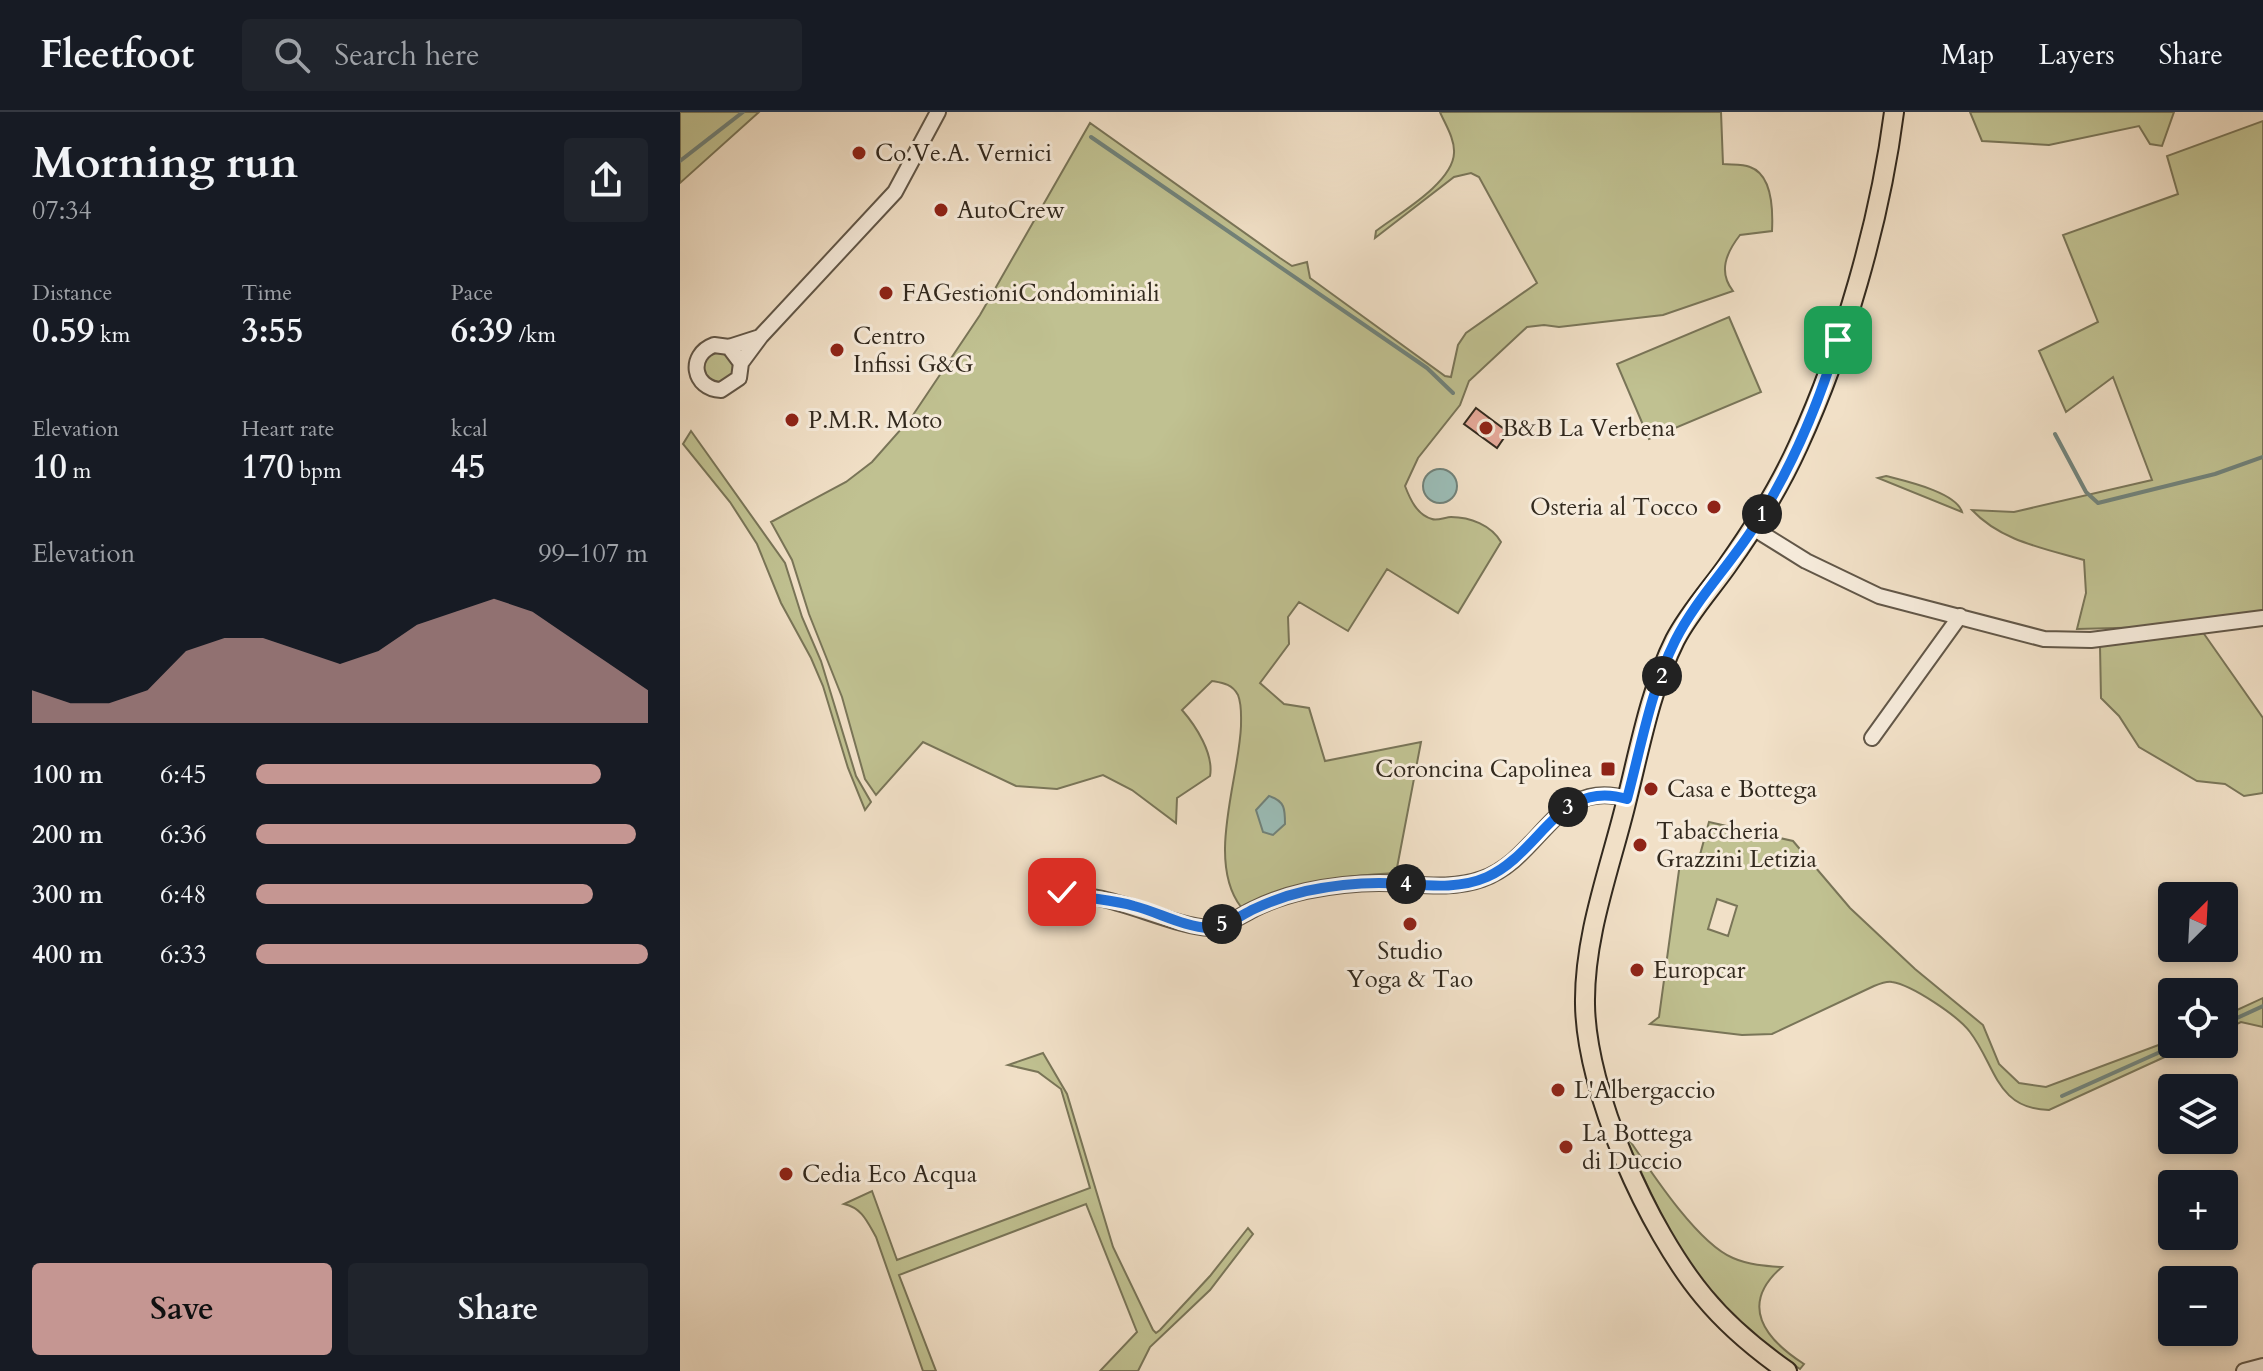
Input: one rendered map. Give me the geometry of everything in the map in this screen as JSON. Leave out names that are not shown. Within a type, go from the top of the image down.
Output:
[{"type":"main road","points":[[1787,1371],[1715,1310],[1672,1252],[1627,1163],[1593,1065],[1586,1028],[1586,981],[1596,915],[1658,685],[1674,642],[1753,528],[1798,446],[1833,355],[1885,176],[1894,112]]},
{"type":"street","points":[[761,336],[729,347],[714,345],[700,353],[695,368],[701,382],[714,390],[728,388],[739,378],[741,363],[761,336],[889,199],[905,176],[938,112]]},
{"type":"street","points":[[729,347],[741,363]]},
{"type":"street","points":[[1753,528],[1806,561],[1879,596],[2044,639],[2091,640],[2263,618]]},
{"type":"street","points":[[1872,738],[1960,616]]},
{"type":"street","points":[[1051,886],[1066,893],[1133,906],[1200,927],[1217,927],[1265,904],[1319,889],[1366,883],[1446,885],[1478,881],[1506,867],[1529,848],[1559,814],[1580,799],[1597,793],[1627,799]]},
{"type":"street","points":[[2244,1371],[2263,1366]]},
{"type":"green space","points":[[680,112],[759,112],[680,183]]},
{"type":"green space","points":[[1440,112],[1721,112],[1723,164],[1758,171],[1770,194],[1772,231],[1740,235],[1735,242],[1725,270],[1733,291],[1663,315],[1559,327],[1527,327],[1469,381],[1460,405],[1418,458],[1405,486],[1415,506],[1427,517],[1473,520],[1492,531],[1501,542],[1458,613],[1387,569],[1348,631],[1299,602],[1288,617],[1289,644],[1260,683],[1284,704],[1309,708],[1325,761],[1421,742],[1396,873],[1297,886],[1241,907],[1231,888],[1225,844],[1239,747],[1241,706],[1233,688],[1212,681],[1182,710],[1203,741],[1211,768],[1210,776],[1177,798],[1176,823],[1132,790],[1103,775],[1057,789],[1016,786],[923,742],[876,795],[865,779],[842,697],[809,614],[792,560],[771,522],[846,482],[872,462],[911,418],[980,315],[1090,123],[1292,266],[1307,262],[1310,278],[1445,376],[1451,377],[1458,345],[1466,333],[1537,283],[1479,177],[1471,173],[1454,177],[1375,238],[1376,231],[1435,186],[1451,164],[1453,142]]},
{"type":"green space","points":[[1970,112],[2174,112],[2162,146],[2150,144],[2139,126],[2049,145],[1982,141]]},
{"type":"green space","points":[[2263,121],[2263,611],[2155,627],[2077,629],[2086,593],[2084,560],[2009,536],[1983,521],[1972,510],[2014,512],[2152,480],[2113,377],[2066,412],[2039,351],[2098,322],[2063,235],[2178,194],[2167,156]]},
{"type":"green space","points":[[1729,317],[1761,392],[1649,439],[1617,364]]},
{"type":"green space","points":[[718,353],[729,357],[733,368],[729,379],[718,383],[707,379],[703,368],[707,357]]},
{"type":"green space","points":[[691,431],[785,563],[802,617],[821,661],[856,776],[871,802],[865,810],[811,658],[781,603],[757,544],[730,502],[683,444]]},
{"type":"green space","points":[[1886,476],[1940,493],[1958,505],[1962,512],[1878,478]]},
{"type":"green space","points":[[2202,631],[2263,718],[2263,793],[2244,796],[2225,784],[2197,781],[2139,747],[2119,716],[2101,698],[2100,646]]},
{"type":"green space","points":[[1709,822],[1793,841],[1850,908],[1915,969],[1983,1025],[1999,1064],[2019,1083],[2046,1087],[2158,1045],[2158,1058],[2162,1058],[2049,1110],[2031,1108],[2008,1094],[1964,1025],[1922,995],[1892,982],[1874,986],[1772,1034],[1742,1035],[1650,1024],[1659,1017],[1680,863],[1698,862]],"holes":[[[1717,899],[1737,906],[1728,936],[1708,929]]]},
{"type":"green space","points":[[2263,998],[2263,1027],[2238,1023],[2238,1010]]},
{"type":"green space","points":[[1043,1053],[1067,1094],[1113,1247],[1156,1333],[1210,1276],[1248,1228],[1253,1234],[1210,1290],[1150,1347],[1138,1371],[1100,1371],[1137,1332],[1086,1204],[899,1275],[936,1371],[923,1371],[876,1237],[860,1212],[844,1204],[872,1191],[897,1260],[1090,1188],[1061,1089],[1038,1072],[1008,1065]]},
{"type":"green space","points":[[1622,1129],[1672,1201],[1718,1249],[1745,1262],[1782,1267],[1761,1295],[1759,1308],[1768,1332],[1804,1364],[1800,1369],[1741,1324],[1707,1287],[1665,1222]]},
{"type":"water","points":[[1440,469],[1452,474],[1457,486],[1452,498],[1440,503],[1428,498],[1423,486],[1428,474]]},
{"type":"water","points":[[1269,796],[1281,803],[1285,814],[1285,824],[1273,835],[1263,832],[1256,810]]},
{"type":"building","name":"B&B La Verbena","points":[[1476,408],[1508,432],[1497,448],[1464,424]]},
{"type":"waterway","points":[[680,161],[743,112]]},
{"type":"waterway","points":[[1091,137],[1427,368],[1453,393]]},
{"type":"waterway","points":[[2055,434],[2086,492],[2098,503],[2215,474],[2263,457]]},
{"type":"waterway","points":[[2238,1018],[2263,1006]]},
{"type":"waterway","points":[[2062,1096],[2158,1053]]},
{"type":"place","name":"Co.Ve.A. Vernici","points":[[859,153]]},
{"type":"place","name":"AutoCrew","points":[[941,210]]},
{"type":"place","name":"FAGestioniCondominiali","points":[[886,293]]},
{"type":"place","name":"Centro Infissi G&G","points":[[837,350]]},
{"type":"place","name":"P.M.R. Moto","points":[[792,420]]},
{"type":"place","name":"B&B La Verbena","points":[[1486,428]]},
{"type":"place","name":"Osteria al Tocco","points":[[1714,507]]},
{"type":"place","name":"Coroncina Capolinea","points":[[1608,769]]},
{"type":"place","name":"Casa e Bottega","points":[[1651,789]]},
{"type":"place","name":"Tabaccheria Grazzini Letizia","points":[[1640,845]]},
{"type":"place","name":"Studio Yoga & Tao","points":[[1410,924]]},
{"type":"place","name":"Europcar","points":[[1637,970]]},
{"type":"place","name":"L'Albergaccio","points":[[1558,1090]]},
{"type":"place","name":"La Bottega di Duccio","points":[[1566,1147]]},
{"type":"place","name":"Cedia Eco Acqua","points":[[786,1174]]},
{"type":"route","points":[[1062,892],[1114,901],[1200,927],[1217,927],[1265,904],[1319,889],[1366,883],[1446,885],[1478,881],[1506,867],[1535,842],[1559,814],[1580,799],[1597,793],[1627,799],[1658,685],[1674,642],[1753,528],[1780,481],[1798,446],[1838,340]]}]
